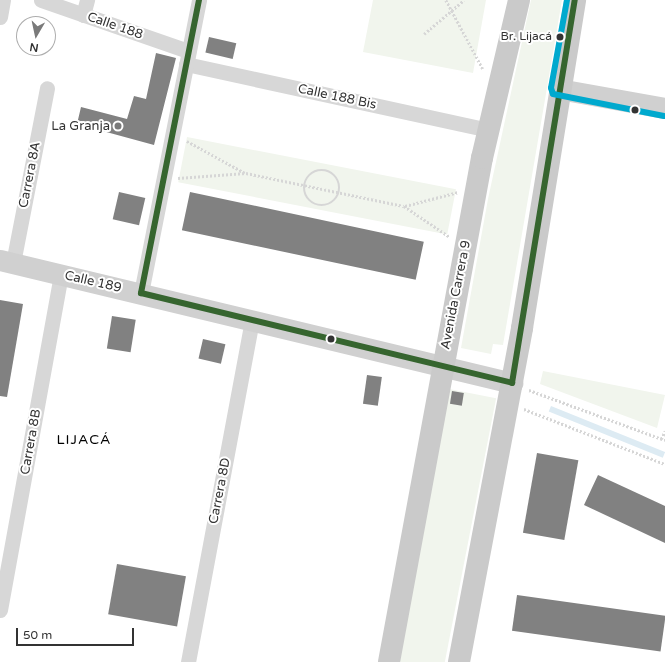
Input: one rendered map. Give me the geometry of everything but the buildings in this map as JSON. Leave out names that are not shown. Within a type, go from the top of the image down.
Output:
[{"type":"main road","name":"Avenida Carrera 9","points":[[389,662],[442,366],[489,130],[519,0]]},
{"type":"main road","points":[[459,662],[520,386],[559,88],[575,0]]},
{"type":"street","points":[[0,17],[3,0]]},
{"type":"street","name":"Calle 188","points":[[41,0],[83,15],[187,57]]},
{"type":"street","points":[[83,15],[87,0]]},
{"type":"street","points":[[140,293],[199,0]]},
{"type":"street","name":"Calle 188 Bis","points":[[187,57],[489,130]]},
{"type":"street","name":"Carrera 8A","points":[[6,261],[47,88]]},
{"type":"street","points":[[559,88],[665,108]]},
{"type":"street","name":"Calle 189","points":[[6,261],[520,386]]},
{"type":"street","name":"Carrera 8B","points":[[0,610],[61,274]]},
{"type":"street","name":"Carrera 8D","points":[[188,662],[252,320]]},
{"type":"path","points":[[446,0],[487,76]]},
{"type":"path","points":[[424,34],[464,0]]},
{"type":"path","points":[[172,133],[246,174]]},
{"type":"path","points":[[322,170],[337,179],[338,193],[329,204],[318,205],[308,200],[304,185],[311,174],[322,170]]},
{"type":"path","points":[[163,178],[246,174],[404,206],[455,241]]},
{"type":"path","points":[[404,206],[465,190]]},
{"type":"path","points":[[520,386],[665,440]]},
{"type":"path","points":[[524,409],[665,464]]},
{"type":"path","points":[[661,439],[665,431]]},
{"type":"shaded area","points":[[373,0],[486,0],[473,73],[363,52]]},
{"type":"shaded area","points":[[531,0],[562,0],[503,345],[493,344],[491,354],[461,348],[488,199]]},
{"type":"shaded area","points":[[187,137],[456,189],[447,234],[178,182]]},
{"type":"shaded area","points":[[543,371],[665,395],[657,428],[540,384]]},
{"type":"shaded area","points":[[449,389],[496,398],[445,662],[396,661]]},
{"type":"shaded area","points":[[551,406],[665,452],[663,458],[549,412]]},
{"type":"transit line","points":[[199,0],[141,293],[512,383],[575,0]]},
{"type":"transit line","points":[[567,0],[551,88],[553,94],[664,116]]},
{"type":"place","name":"Br. Lijacá","points":[[560,37]]},
{"type":"place","name":"La Granja","points":[[118,126]]},
{"type":"district","name":"LIJACÁ","points":[[84,440]]}]
